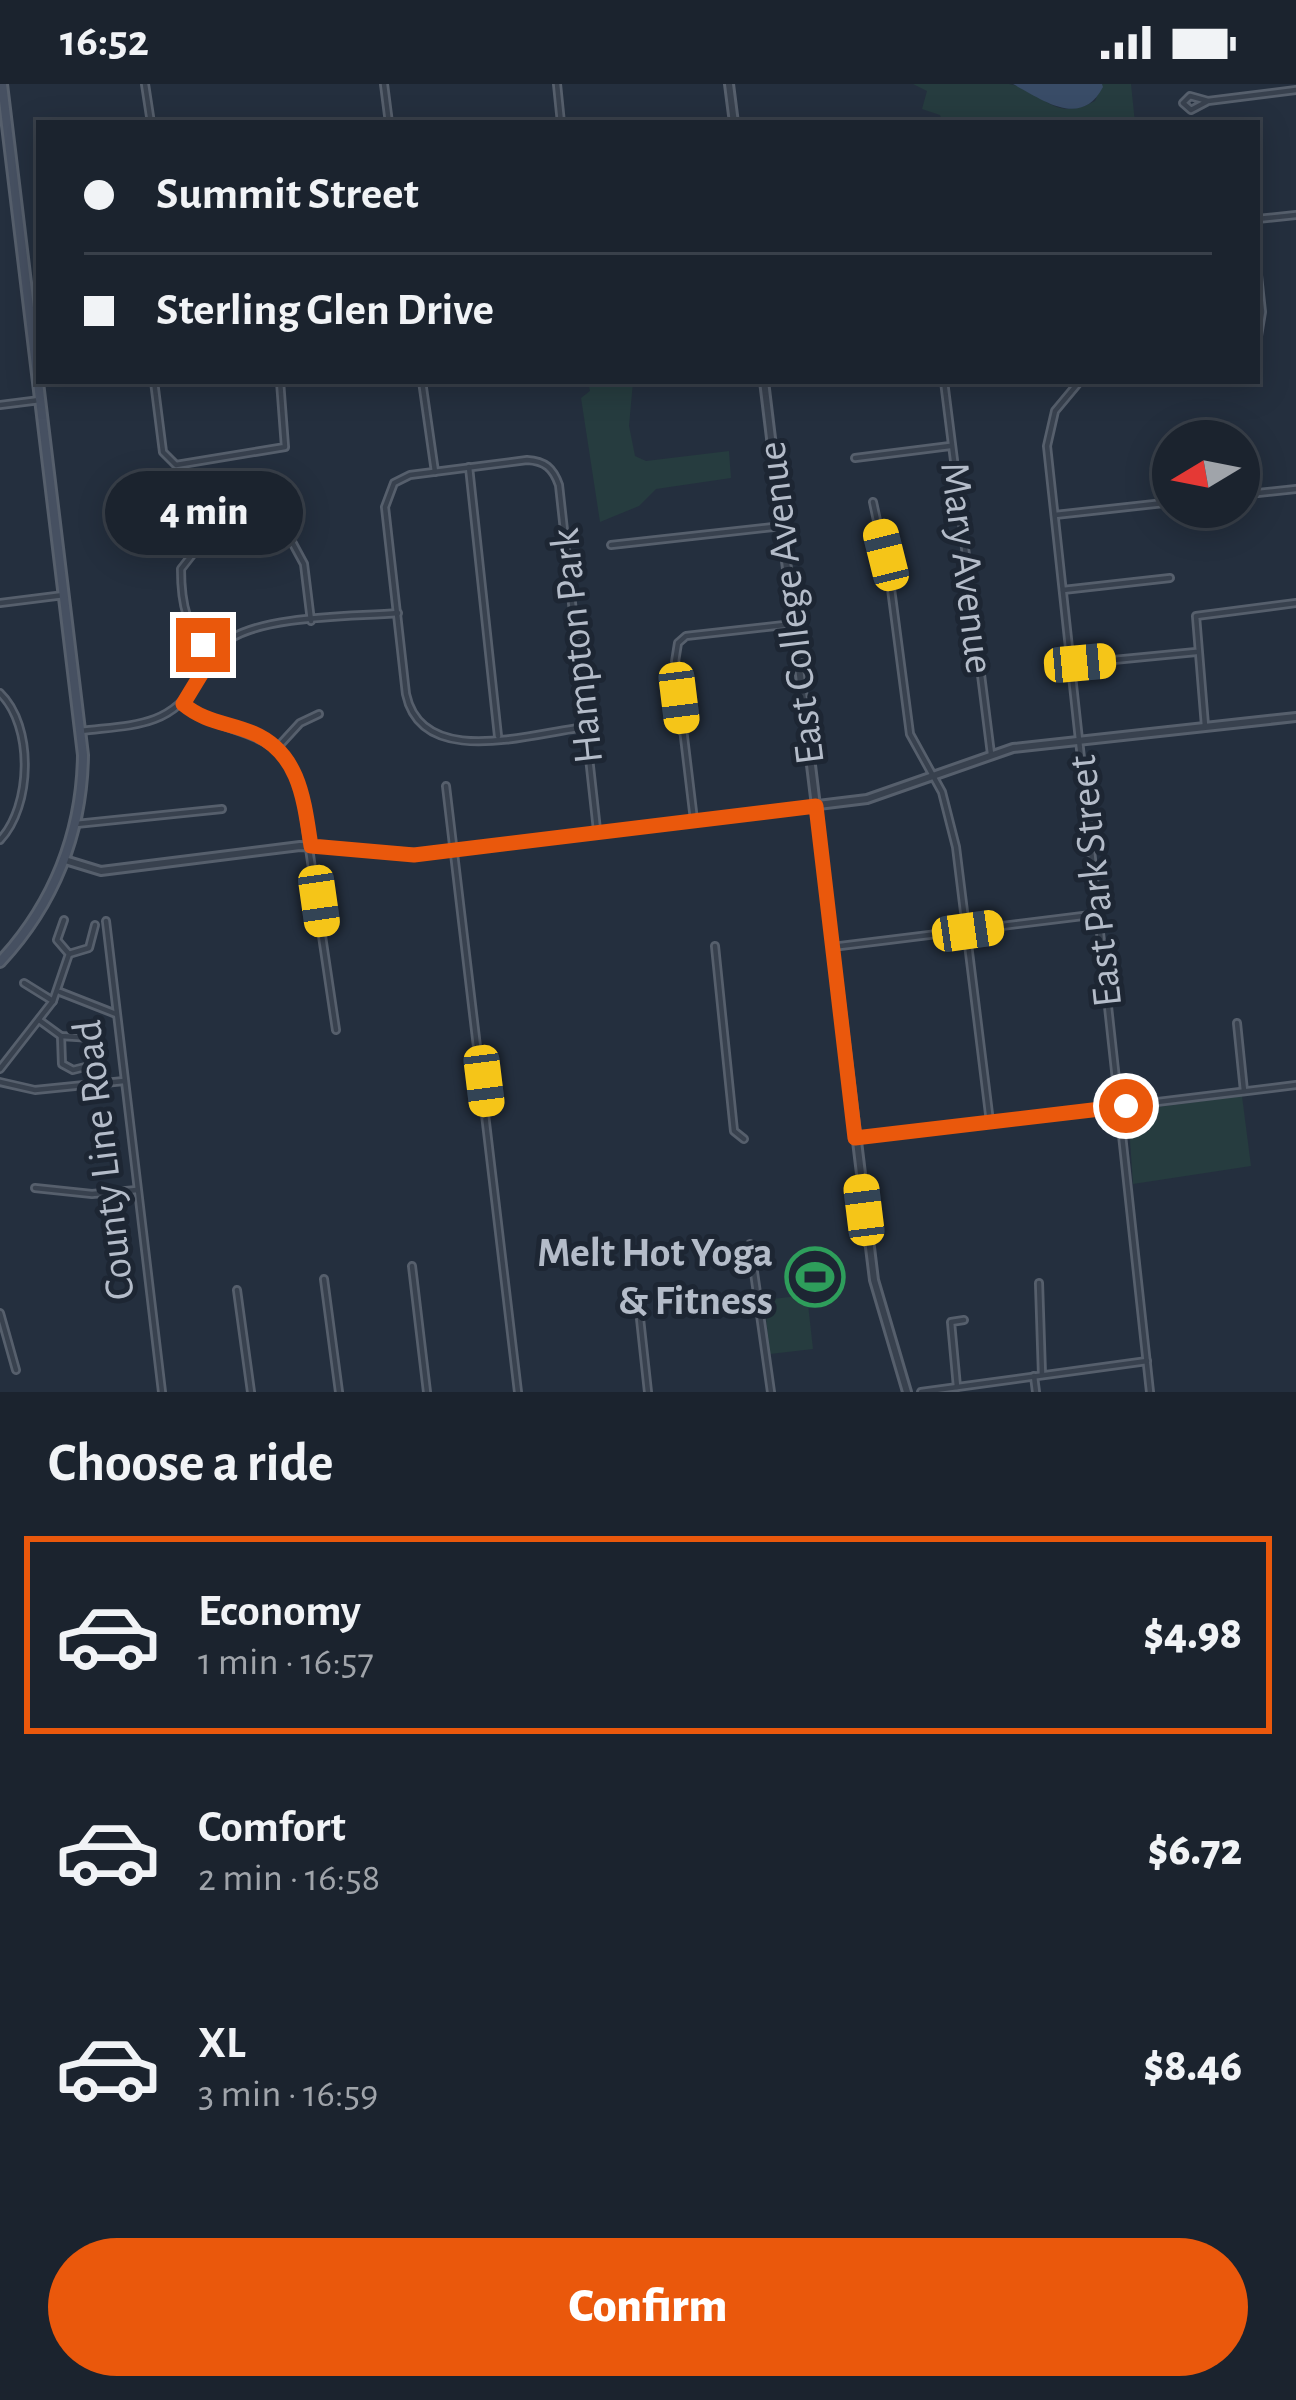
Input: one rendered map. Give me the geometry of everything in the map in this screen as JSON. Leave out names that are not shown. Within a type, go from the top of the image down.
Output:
[{"type":"main road","points":[[2,84],[36,347]]},
{"type":"main road","points":[[0,962],[42,908],[76,824],[81,731],[39,384]]},
{"type":"street","points":[[145,84],[151,120]]},
{"type":"street","points":[[384,84],[389,120]]},
{"type":"street","points":[[556,84],[561,120]]},
{"type":"street","points":[[729,84],[734,120]]},
{"type":"street","points":[[1208,101],[1296,90]]},
{"type":"street","points":[[1260,219],[1296,215]]},
{"type":"street","points":[[1260,294],[1260,324]]},
{"type":"street","points":[[155,384],[169,463],[284,447],[280,384]]},
{"type":"street","points":[[423,384],[435,472]]},
{"type":"street","name":"East College Avenue","points":[[764,384],[877,1300],[907,1392]]},
{"type":"street","name":"Mary Avenue","points":[[944,384],[991,754]]},
{"type":"street","name":"East Park Street","points":[[1078,384],[1055,411],[1048,431],[1150,1392]]},
{"type":"street","points":[[0,405],[40,400]]},
{"type":"street","points":[[855,458],[952,446]]},
{"type":"street","name":"Hampton Park","points":[[469,467],[527,460],[545,464],[559,485],[598,832]]},
{"type":"street","points":[[499,737],[469,467],[394,483],[385,507],[407,702],[433,735],[456,741],[499,737],[586,727]]},
{"type":"street","points":[[1260,493],[1296,489]]},
{"type":"street","points":[[873,502],[890,581],[910,734],[950,813],[990,1122]]},
{"type":"street","points":[[1055,515],[1152,504]]},
{"type":"street","points":[[611,545],[782,526]]},
{"type":"street","points":[[214,653],[196,638],[184,610],[181,569],[199,546],[273,536],[291,540],[304,564],[311,621]]},
{"type":"street","points":[[1063,590],[1170,578]]},
{"type":"street","points":[[0,603],[64,596]]},
{"type":"street","points":[[1205,726],[1196,616],[1296,603]]},
{"type":"street","points":[[81,731],[154,722],[183,704],[214,653],[236,635],[311,621],[398,613]]},
{"type":"street","points":[[694,820],[675,662],[678,643],[686,636],[793,624]]},
{"type":"street","points":[[1072,664],[1196,652]]},
{"type":"street","points":[[0,692],[15,710],[23,757],[16,818],[0,840]]},
{"type":"street","points":[[183,704],[207,722],[254,733],[277,748],[299,781],[336,1030]]},
{"type":"street","points":[[277,748],[300,723],[319,714]]},
{"type":"street","points":[[65,860],[109,871],[311,846],[397,856],[816,806],[890,794],[991,754],[1080,739],[1296,717]]},
{"type":"street","points":[[446,786],[518,1392]]},
{"type":"street","points":[[76,824],[222,809]]},
{"type":"street","points":[[832,947],[1099,914]]},
{"type":"street","points":[[64,920],[57,940],[68,953]]},
{"type":"street","name":"County Line Road","points":[[106,920],[162,1392]]},
{"type":"street","points":[[68,953],[88,948],[95,926]]},
{"type":"street","points":[[715,946],[734,1131],[744,1139]]},
{"type":"street","points":[[0,1069],[11,1048],[59,991],[68,953]]},
{"type":"street","points":[[24,983],[53,1001]]},
{"type":"street","points":[[59,991],[116,1014]]},
{"type":"street","points":[[39,1020],[61,1036],[92,1037]]},
{"type":"street","points":[[1237,1023],[1244,1091]]},
{"type":"street","points":[[61,1036],[62,1064],[73,1070],[85,1067]]},
{"type":"street","points":[[0,1082],[35,1090],[124,1081]]},
{"type":"street","points":[[855,1138],[1296,1085]]},
{"type":"street","points":[[35,1188],[92,1194],[137,1190]]},
{"type":"street","points":[[750,1244],[771,1392]]},
{"type":"street","points":[[412,1266],[427,1392]]},
{"type":"street","points":[[324,1279],[339,1392]]},
{"type":"street","points":[[1036,1392],[1039,1283]]},
{"type":"street","points":[[237,1290],[251,1392]]},
{"type":"street","points":[[638,1300],[648,1392]]},
{"type":"street","points":[[0,1313],[16,1370]]},
{"type":"street","points":[[957,1387],[951,1322],[964,1320]]},
{"type":"street","points":[[921,1392],[1147,1361]]},
{"type":"green space","points":[[913,84],[1009,84],[1068,109],[1095,101],[1102,84],[1131,84],[1135,120],[942,120],[922,109],[927,91]]},
{"type":"green space","points":[[589,384],[633,384],[629,426],[635,456],[646,461],[729,451],[731,478],[656,489],[639,506],[600,522],[581,398],[590,391]]},
{"type":"green space","points":[[1242,1096],[1251,1166],[1133,1184],[1128,1111]]},
{"type":"green space","points":[[807,1295],[813,1349],[770,1354],[764,1300]]},
{"type":"water","points":[[1013,84],[1103,87],[1094,100],[1073,109],[1049,103]]},
{"type":"place","name":"Melt Hot Yoga & Fitness","points":[[815,1277]]},
{"type":"route","points":[[203,645],[214,653],[183,704],[207,722],[254,733],[289,761],[305,802],[311,846],[414,855],[816,806],[855,1138],[1126,1106]]}]
